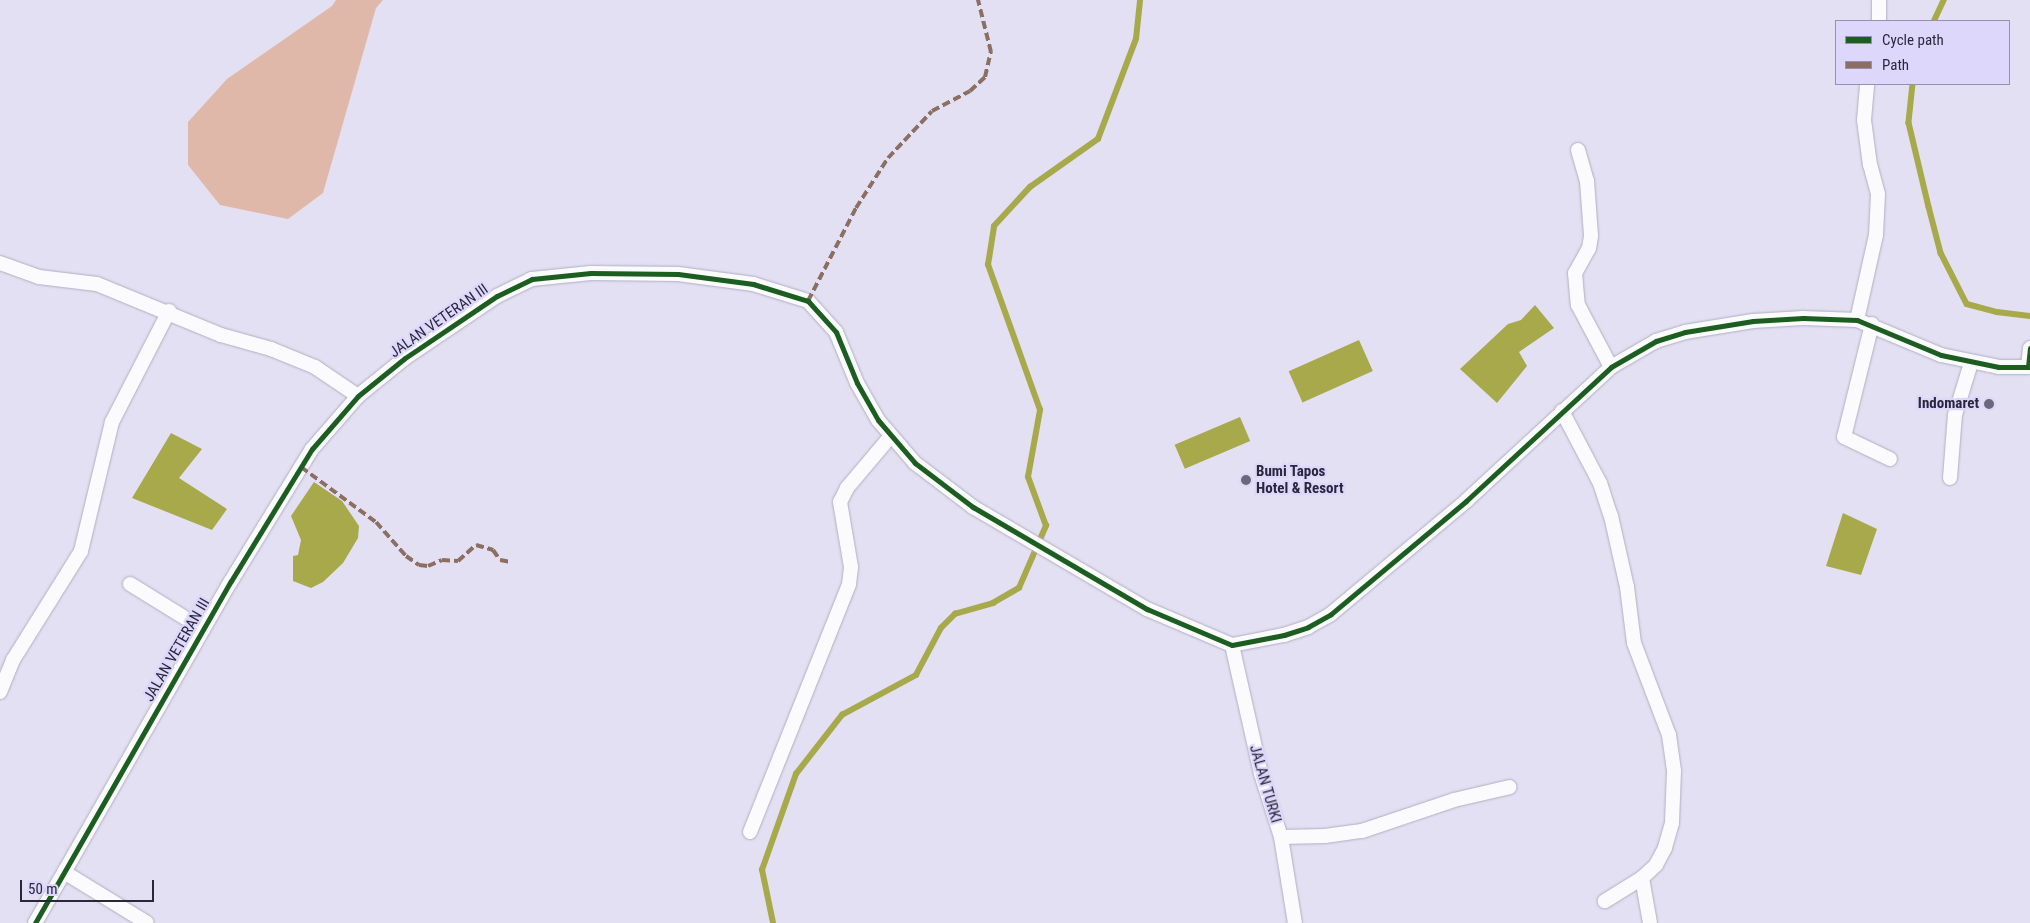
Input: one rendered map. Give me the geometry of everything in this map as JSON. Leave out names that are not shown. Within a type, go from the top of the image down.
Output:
[{"type":"street","points":[[1878,0],[1879,20]]},
{"type":"street","points":[[1857,320],[1876,235],[1878,194],[1870,165],[1864,120],[1867,85]]},
{"type":"street","points":[[1578,150],[1587,181],[1591,236],[1589,248],[1575,273],[1578,305],[1611,367]]},
{"type":"street","points":[[0,263],[39,277],[97,284],[169,311],[221,335],[271,349],[315,367],[358,396]]},
{"type":"street","name":"JALAN VETERAN III","points":[[35,923],[203,629],[312,450],[358,396],[405,358],[497,296],[532,279],[591,273],[678,274],[753,284],[808,301],[836,332],[857,383],[890,437],[915,464],[955,495],[1147,609],[1232,645]]},
{"type":"street","points":[[0,692],[13,660],[81,551],[112,422],[169,311]]},
{"type":"street","points":[[1232,645],[1284,635],[1308,627],[1331,614],[1466,501],[1611,367],[1656,341],[1685,332],[1776,319],[1857,320],[1872,324],[1941,354],[1971,363],[2029,371],[2030,348]]},
{"type":"street","points":[[1872,324],[1844,437],[1890,459]]},
{"type":"street","points":[[1950,478],[1955,415],[1971,363]]},
{"type":"street","points":[[1562,411],[1600,483],[1611,516],[1627,587],[1634,644],[1669,735],[1674,771],[1672,823],[1656,865],[1642,878],[1605,901]]},
{"type":"street","points":[[750,832],[849,584],[850,567],[840,502],[847,488],[890,437]]},
{"type":"street","points":[[130,584],[203,629]]},
{"type":"street","name":"JALAN TURKI","points":[[1232,645],[1261,774],[1280,837],[1295,923]]},
{"type":"street","points":[[1280,837],[1325,836],[1362,831],[1454,800],[1510,787]]},
{"type":"street","points":[[64,872],[147,923]]},
{"type":"street","points":[[1642,878],[1650,923]]},
{"type":"shaded area","points":[[336,0],[383,0],[376,8],[323,193],[288,219],[220,205],[188,165],[188,122],[227,79],[332,6]]},
{"type":"shaded area","points":[[1535,305],[1554,328],[1519,352],[1527,366],[1497,403],[1460,369],[1508,324],[1521,320]]},
{"type":"shaded area","points":[[1359,340],[1373,371],[1302,402],[1289,371]]},
{"type":"shaded area","points":[[1240,417],[1250,441],[1185,469],[1175,445]]},
{"type":"shaded area","points":[[171,433],[202,449],[179,478],[227,509],[212,530],[132,498]]},
{"type":"shaded area","points":[[314,482],[342,501],[359,526],[358,538],[343,563],[323,582],[311,588],[293,581],[293,556],[298,555],[301,540],[291,516]]},
{"type":"shaded area","points":[[1843,513],[1877,529],[1861,575],[1826,566]]},
{"type":"waterway","points":[[773,923],[762,870],[796,774],[842,715],[916,675],[941,628],[955,614],[993,603],[1019,588],[1046,526],[1028,477],[1040,410],[988,265],[994,226],[1030,187],[1098,139],[1136,39],[1140,0]]},
{"type":"waterway","points":[[1934,20],[1944,0]]},
{"type":"waterway","points":[[1913,85],[1909,123],[1941,253],[1967,304],[1997,312],[2030,316]]},
{"type":"marked path","points":[[808,301],[856,208],[888,158],[932,111],[970,91],[985,77],[991,52],[978,0]]},
{"type":"marked path","points":[[301,467],[376,522],[406,556],[419,565],[428,566],[442,560],[458,561],[476,545],[493,550],[500,560],[511,562]]},
{"type":"cycle path","points":[[35,923],[231,581],[312,449],[358,396],[405,358],[497,296],[532,279],[591,273],[678,274],[753,284],[808,301],[836,332],[857,383],[878,420],[915,463],[973,507],[1147,609],[1232,645],[1284,635],[1308,627],[1331,614],[1466,501],[1611,367],[1656,341],[1685,332],[1753,321],[1803,318],[1857,320],[1941,355],[1999,367],[2028,367],[2030,348]]},
{"type":"place","name":"Indomaret","points":[[1989,404]]},
{"type":"place","name":"Bumi Tapos Hotel & Resort","points":[[1246,480]]}]
